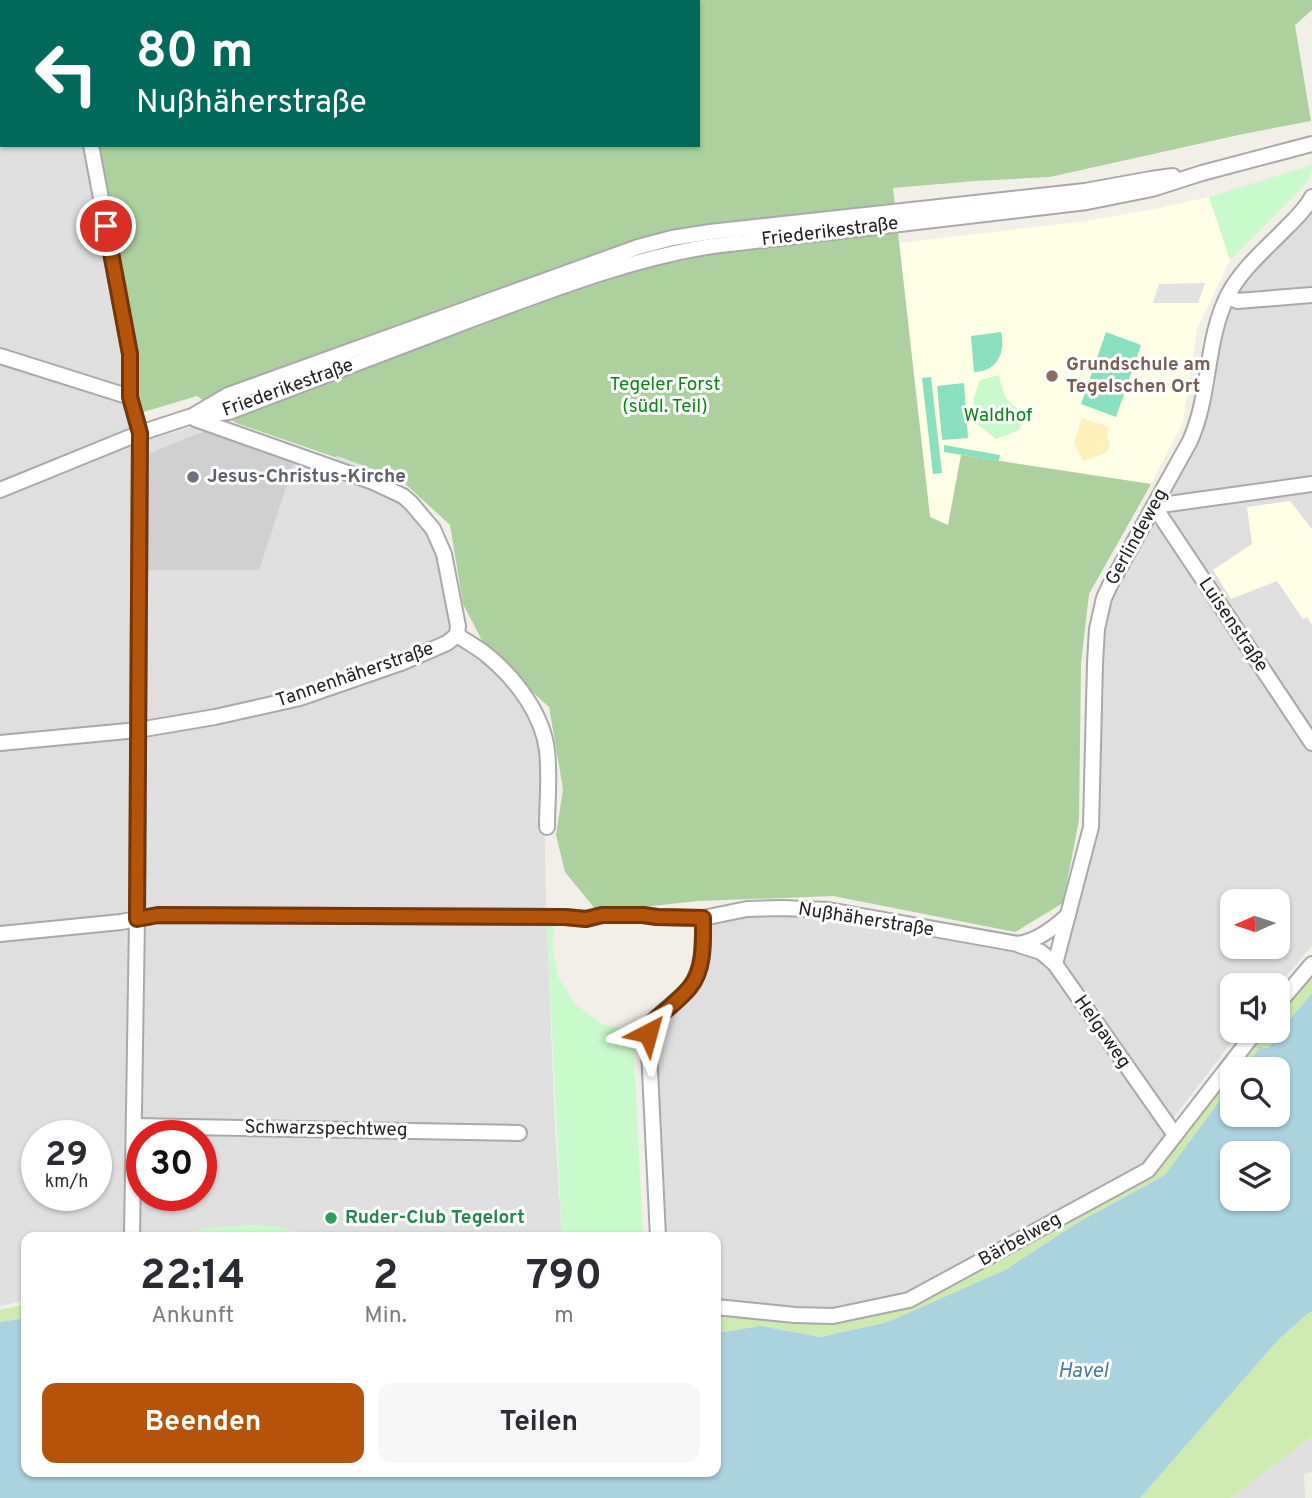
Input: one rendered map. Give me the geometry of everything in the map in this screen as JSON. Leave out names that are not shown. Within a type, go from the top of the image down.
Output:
[{"type":"street","name":"Friederikestraße","points":[[0,490],[140,433],[189,417],[228,395],[638,247],[724,230],[1085,191],[1151,178],[1202,173],[1312,144]]},
{"type":"street","points":[[91,147],[130,354],[130,397],[140,433],[134,1120]]},
{"type":"street","name":"Gerlindeweg","points":[[1055,964],[1063,920],[1091,827],[1095,663],[1097,629],[1104,598],[1197,425],[1213,340],[1228,296],[1251,262],[1301,214],[1312,197]]},
{"type":"street","points":[[1228,296],[1237,301],[1312,295]]},
{"type":"street","points":[[0,356],[130,397]]},
{"type":"street","points":[[189,417],[373,482],[403,496],[433,528],[444,554],[458,626],[457,635],[489,657],[513,682],[540,723],[548,752],[547,827]]},
{"type":"street","points":[[1154,506],[1312,484]]},
{"type":"street","name":"Luisenstraße","points":[[1154,506],[1312,743]]},
{"type":"street","name":"Tannenhäherstraße","points":[[0,743],[138,730],[215,717],[300,698],[401,663],[447,643],[457,635]]},
{"type":"street","name":"Nußhäherstraße","points":[[0,934],[121,922],[158,915],[586,919],[602,915],[643,915],[703,918],[747,909],[782,908],[828,910],[1018,944]]},
{"type":"street","points":[[658,1232],[648,1029],[650,1024],[690,988],[699,971],[703,918]]},
{"type":"street","points":[[1018,944],[1031,942],[1063,920]]},
{"type":"street","name":"Helgaweg","points":[[1018,944],[1041,951],[1055,964],[1174,1135]]},
{"type":"street","points":[[1290,990],[1312,964]]},
{"type":"street","name":"Bärbelweg","points":[[721,1308],[833,1316],[909,1300],[1148,1170],[1247,1043]]},
{"type":"street","name":"Schwarzspechtweg","points":[[217,1128],[519,1133]]},
{"type":"street","points":[[132,1211],[132,1232]]},
{"type":"shaded area","points":[[0,147],[87,147],[128,355],[126,389],[0,353]]},
{"type":"shaded area","name":"Grundschule am Tegelschen Ort","points":[[1209,197],[1230,260],[1197,329],[1183,422],[1151,484],[961,455],[948,526],[930,517],[899,243],[1086,221]]},
{"type":"shaded area","points":[[1312,204],[1312,946],[1288,973],[1220,973],[1220,1043],[1231,1043],[1165,1129],[1165,1144],[1152,1160],[921,1291],[828,1314],[721,1305],[721,1232],[661,1232],[651,1042],[658,1021],[685,998],[706,934],[719,919],[763,912],[837,915],[1030,952],[1060,961],[1078,896],[1107,602],[1192,452],[1203,423],[1215,339],[1241,281]]},
{"type":"shaded area","points":[[1205,283],[1198,303],[1153,303],[1159,284]]},
{"type":"shaded area","points":[[0,364],[113,399],[124,399],[131,421],[130,428],[0,483]]},
{"type":"shaded area","points":[[199,425],[399,497],[418,515],[439,556],[454,625],[449,636],[295,694],[212,713],[145,722],[145,445],[150,439]]},
{"type":"shaded area","points":[[205,431],[295,460],[259,570],[148,570],[148,454]]},
{"type":"shaded area","points":[[129,446],[134,449],[133,724],[0,741],[0,497]]},
{"type":"shaded area","points":[[337,456],[373,469],[370,478],[334,464]]},
{"type":"shaded area","points":[[1290,501],[1312,529],[1312,625],[1307,617],[1303,619],[1277,581],[1231,599],[1213,570],[1252,544],[1247,507]]},
{"type":"shaded area","points":[[457,641],[488,660],[531,714],[543,754],[546,904],[543,912],[142,909],[144,738],[299,704]]},
{"type":"shaded area","points":[[132,737],[131,912],[0,929],[0,746]]},
{"type":"shaded area","points":[[142,921],[545,922],[562,1232],[297,1232],[272,1226],[248,1225],[192,1232],[138,1231],[138,1211],[217,1211],[217,1132],[526,1136],[526,1126],[217,1123],[217,1120],[139,1119]]},
{"type":"shaded area","points":[[129,927],[130,1120],[126,1120],[126,1211],[129,1211],[129,1232],[21,1232],[21,1301],[0,1306],[0,940]]},
{"type":"shaded area","points":[[1312,1436],[1312,1472],[1304,1473],[1305,1498],[1231,1498]]},
{"type":"green space","name":"Tegeler Forst (südl. Teil)","points":[[700,0],[1312,0],[1312,10],[1295,25],[1311,121],[1050,177],[893,188],[930,517],[948,525],[961,455],[1151,484],[1089,594],[1081,663],[1079,820],[1063,903],[1015,932],[833,896],[698,901],[596,910],[565,872],[556,835],[563,789],[549,707],[488,652],[463,604],[450,525],[401,480],[236,423],[197,396],[140,413],[98,147],[700,147]]},
{"type":"green space","points":[[1312,165],[1307,183],[1230,260],[1209,197]]},
{"type":"green space","points":[[1001,332],[1002,347],[998,360],[989,369],[974,372],[971,336]]},
{"type":"green space","points":[[1106,332],[1141,345],[1116,417],[1081,404]]},
{"type":"green space","name":"Waldhof","points":[[999,375],[1005,396],[1020,411],[1023,418],[1019,430],[996,439],[978,425],[973,400],[980,380]]},
{"type":"green space","points":[[931,377],[942,473],[933,474],[922,378]]},
{"type":"green space","points":[[964,383],[968,438],[942,440],[937,386]]},
{"type":"green space","points":[[944,445],[1000,455],[999,461],[944,452]]},
{"type":"green space","points":[[547,926],[555,926],[552,945],[558,977],[575,1004],[602,1024],[633,1032],[643,1232],[562,1232]]},
{"type":"green space","points":[[1312,969],[1312,993],[1290,1019],[1290,996]]},
{"type":"green space","points":[[1251,1043],[1274,1043],[1259,1048],[1253,1057],[1240,1057]]},
{"type":"green space","points":[[1220,1083],[1220,1100],[1165,1175],[1077,1223],[1005,1270],[888,1322],[820,1337],[760,1326],[721,1331],[721,1309],[883,1311],[1149,1172]]},
{"type":"green space","points":[[248,1225],[272,1226],[297,1232],[192,1232]]},
{"type":"green space","points":[[21,1305],[21,1319],[0,1322],[0,1310]]},
{"type":"green space","points":[[1312,1311],[1312,1436],[1231,1498],[1140,1498],[1278,1340]]},
{"type":"sand","points":[[1082,418],[1109,427],[1107,438],[1110,446],[1106,453],[1083,461],[1074,443]]},
{"type":"water","name":"Havel","points":[[1312,993],[1312,1311],[1278,1340],[1140,1498],[0,1498],[0,1322],[21,1319],[21,1477],[721,1477],[721,1331],[760,1326],[820,1337],[888,1322],[1005,1270],[1077,1223],[1165,1175],[1220,1101],[1220,1127],[1290,1127],[1290,1057],[1252,1057],[1260,1047],[1267,1048],[1273,1043],[1290,1043],[1290,1019]]},
{"type":"place","name":"Grundschule am Tegelschen Ort","points":[[1052,376]]},
{"type":"place","name":"Jesus-Christus-Kirche","points":[[193,477]]},
{"type":"place","name":"Ruder-Club Tegelort","points":[[331,1218]]},
{"type":"route","points":[[106,226],[130,354],[130,397],[140,433],[137,919],[158,915],[586,919],[602,915],[643,915],[703,918],[699,971],[690,988],[650,1024],[648,1033]]}]
